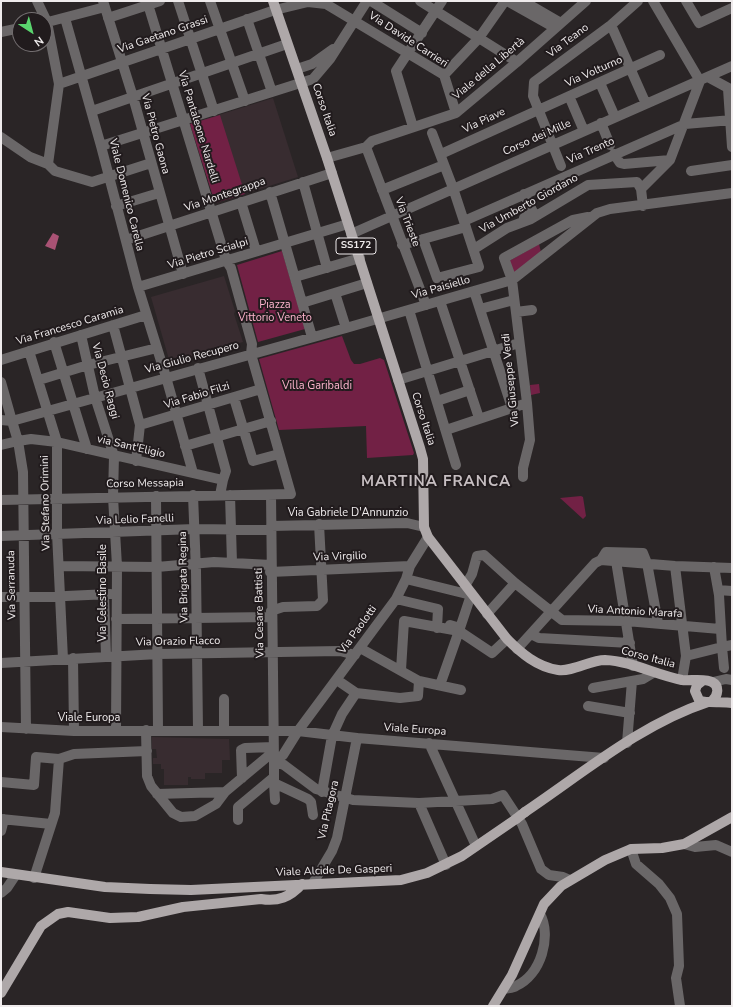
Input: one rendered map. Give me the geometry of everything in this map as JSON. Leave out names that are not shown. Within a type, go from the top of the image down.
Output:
[{"type":"main road","name":"Corso Italia","points":[[274,5],[302,83],[360,258],[423,459],[424,527],[428,537],[471,595],[507,639],[517,649],[536,663],[559,670],[604,660],[633,666],[653,673],[682,680],[702,681]]},
{"type":"main road","name":"Corso Italia","points":[[682,680],[696,693]]},
{"type":"main road","points":[[702,681],[715,685],[732,703],[699,700],[696,693],[697,685],[702,681]]},
{"type":"main road","points":[[710,702],[717,694],[715,685]]},
{"type":"main road","name":"Viale Alcide De Gasperi","points":[[670,718],[696,693]]},
{"type":"main road","name":"Viale Alcide De Gasperi","points":[[1,872],[15,876],[105,887],[150,890],[191,890],[313,883],[369,883],[401,880],[446,865],[516,820],[525,812],[627,743],[670,718],[710,702]]},
{"type":"main road","points":[[493,1006],[504,989],[544,904],[570,880],[605,860],[631,849],[662,848],[684,844],[732,817]]},
{"type":"main road","points":[[1,992],[41,926],[58,914],[68,912],[110,918],[138,917],[182,907],[261,899],[271,900],[286,897],[302,884]]},
{"type":"main road","points":[[261,899],[267,896],[274,886]]},
{"type":"street","points":[[37,1],[41,12]]},
{"type":"street","points":[[108,18],[148,3],[160,1]]},
{"type":"street","points":[[178,1],[214,111]]},
{"type":"street","points":[[210,1],[245,101]]},
{"type":"street","points":[[102,146],[310,81],[318,75],[356,20],[367,1]]},
{"type":"street","points":[[371,1],[422,33]]},
{"type":"street","points":[[420,1],[517,62]]},
{"type":"street","points":[[413,127],[396,70],[442,1]]},
{"type":"street","points":[[444,75],[479,38],[508,1],[558,25]]},
{"type":"street","points":[[523,1],[558,25]]},
{"type":"street","name":"Viale della Libertà","points":[[327,158],[366,146],[372,141],[456,113],[586,1]]},
{"type":"street","name":"Via Teano","points":[[538,110],[533,96],[534,82],[611,25],[638,1]]},
{"type":"street","points":[[654,1],[704,79],[731,87],[732,147]]},
{"type":"street","points":[[686,1],[699,23],[732,8]]},
{"type":"street","name":"Via Gaetano Grassi","points":[[59,84],[191,40],[247,19],[274,5],[327,2]]},
{"type":"street","name":"Via Davide Carrieri","points":[[327,2],[408,54],[444,75],[456,113]]},
{"type":"street","name":"Via Pantaleone Nardelli","points":[[148,3],[226,260]]},
{"type":"street","points":[[52,21],[104,4]]},
{"type":"street","name":"Via Pietro Gaona","points":[[104,4],[133,97],[183,274]]},
{"type":"street","name":"Viale Domenico Carella","points":[[65,18],[102,146],[116,206],[138,287],[193,473]]},
{"type":"street","points":[[247,19],[272,92]]},
{"type":"street","points":[[611,25],[646,104]]},
{"type":"street","points":[[1,32],[12,30]]},
{"type":"street","points":[[296,69],[304,68],[321,58],[341,42]]},
{"type":"street","points":[[92,111],[287,44]]},
{"type":"street","points":[[48,164],[59,84],[52,52]]},
{"type":"street","name":"Via Volturno","points":[[538,110],[660,55]]},
{"type":"street","name":"Corso dei Mille","points":[[351,234],[732,66]]},
{"type":"street","points":[[643,206],[639,185],[670,160],[704,79]]},
{"type":"street","points":[[600,83],[615,117]]},
{"type":"street","points":[[569,96],[584,131]]},
{"type":"street","points":[[538,110],[551,145],[561,166]]},
{"type":"street","name":"Via Piave","points":[[441,154],[538,110]]},
{"type":"street","name":"Via Trento","points":[[402,245],[465,224],[524,194],[565,176],[612,150],[685,124],[731,120]]},
{"type":"street","points":[[601,123],[612,150],[620,163],[624,164],[670,160]]},
{"type":"street","points":[[423,239],[438,278],[479,267],[453,188],[432,133]]},
{"type":"street","points":[[1,137],[30,157],[48,164],[56,171],[92,182],[151,163]]},
{"type":"street","name":"Via Trieste","points":[[366,146],[402,245],[426,305]]},
{"type":"street","points":[[382,190],[444,165]]},
{"type":"street","points":[[691,171],[732,165]]},
{"type":"street","name":"Via Montegrappa","points":[[126,240],[332,173]]},
{"type":"street","points":[[565,176],[572,193]]},
{"type":"street","points":[[303,182],[327,268]]},
{"type":"street","name":"Via Umberto Giordano","points":[[474,249],[507,228],[531,219],[572,193],[588,185],[639,185]]},
{"type":"street","points":[[270,192],[312,338]]},
{"type":"street","points":[[116,206],[159,193]]},
{"type":"street","points":[[507,228],[533,212],[524,194]]},
{"type":"street","points":[[512,280],[590,217],[610,209],[730,194]]},
{"type":"street","points":[[241,202],[256,251]]},
{"type":"street","name":"Via Giuseppe Verdi","points":[[523,477],[523,468],[530,440],[527,403],[512,280],[504,258],[573,220],[590,217]]},
{"type":"street","name":"Via Pietro Scialpi","points":[[138,287],[348,224]]},
{"type":"street","points":[[295,277],[360,258]]},
{"type":"street","points":[[226,260],[231,268],[252,344],[251,354],[279,454],[254,461],[234,398]]},
{"type":"street","name":"Via Paisiello","points":[[378,319],[512,280]]},
{"type":"street","points":[[302,303],[367,283]]},
{"type":"street","points":[[474,291],[512,408]]},
{"type":"street","points":[[335,293],[346,328]]},
{"type":"street","points":[[480,310],[514,300]]},
{"type":"street","points":[[440,301],[479,418]]},
{"type":"street","points":[[409,310],[456,465]]},
{"type":"street","points":[[516,312],[532,310]]},
{"type":"street","name":"Via Francesco Caramia","points":[[1,360],[54,342],[146,315]]},
{"type":"street","name":"Via Giulio Recupero","points":[[12,421],[129,387],[378,319]]},
{"type":"street","points":[[113,325],[140,426],[136,461]]},
{"type":"street","name":"Via Decio Raggi","points":[[81,335],[95,397],[114,456]]},
{"type":"street","points":[[54,342],[87,449]]},
{"type":"street","points":[[398,380],[492,350],[519,343]]},
{"type":"street","points":[[39,380],[121,356],[157,348]]},
{"type":"street","name":"Via Stefano Orimini","points":[[29,351],[57,442],[57,533],[63,597],[63,659]]},
{"type":"street","points":[[198,368],[226,471],[223,480],[230,529],[232,563]]},
{"type":"street","name":"Via Serranuda","points":[[1,382],[18,441],[23,472],[26,729]]},
{"type":"street","name":"Via Fabio Filzi","points":[[140,426],[261,389]]},
{"type":"street","points":[[437,401],[470,390]]},
{"type":"street","points":[[446,430],[527,403]]},
{"type":"street","points":[[1,420],[12,421]]},
{"type":"street","points":[[185,446],[271,421]]},
{"type":"street","name":"via Sant'Eligio","points":[[1,445],[31,439],[57,442],[223,480]]},
{"type":"street","name":"Corso Messapia","points":[[1,500],[290,494],[279,454]]},
{"type":"street","name":"Via Celestino Basile","points":[[110,656],[116,619],[117,566],[113,497],[114,456]]},
{"type":"street","name":"Via Brigata Regina","points":[[193,495],[196,564],[198,730]]},
{"type":"street","name":"Via Cesare Battisti","points":[[270,495],[274,731],[273,753],[275,800]]},
{"type":"street","points":[[156,496],[158,730]]},
{"type":"street","name":"Via Gabriele D'Annunzio","points":[[271,528],[319,524],[407,523],[424,527]]},
{"type":"street","points":[[116,619],[271,614],[283,607],[317,606],[323,600],[321,587],[322,569],[319,524]]},
{"type":"street","name":"Via Lelio Fanelli","points":[[1,536],[57,533],[115,533],[195,529],[271,528]]},
{"type":"street","name":"Via Paolotti","points":[[146,730],[148,776],[157,794],[173,813],[181,817],[195,816],[216,804],[225,792],[273,753],[282,755],[298,731],[396,599],[406,579],[410,566],[428,537]]},
{"type":"street","points":[[601,560],[606,552],[643,553],[647,563],[658,624]]},
{"type":"street","name":"Via Antonio Marafa","points":[[465,586],[472,574],[477,556],[484,555],[515,583],[562,620],[626,621],[682,627],[720,629]]},
{"type":"street","points":[[517,649],[595,563],[601,560],[675,566],[732,568]]},
{"type":"street","points":[[616,561],[633,666]]},
{"type":"street","name":"Via Virgilio","points":[[59,566],[157,567],[232,563],[271,569],[322,569],[410,566]]},
{"type":"street","points":[[675,566],[686,656],[682,680]]},
{"type":"street","points":[[714,567],[718,590],[720,629],[727,646],[724,668]]},
{"type":"street","points":[[406,579],[471,595],[460,628],[448,624],[442,629]]},
{"type":"street","points":[[487,614],[515,583]]},
{"type":"street","points":[[718,590],[732,591]]},
{"type":"street","name":"Via Celestino Basile","points":[[104,594],[116,730]]},
{"type":"street","points":[[1,597],[63,597],[116,594]]},
{"type":"street","points":[[396,599],[438,609],[442,629]]},
{"type":"street","points":[[401,670],[404,621],[459,631],[492,653],[507,639]]},
{"type":"street","points":[[440,685],[459,631]]},
{"type":"street","points":[[531,634],[539,638],[630,643]]},
{"type":"street","points":[[686,656],[727,646]]},
{"type":"street","name":"Via Orazio Flacco","points":[[1,663],[158,654],[358,651],[401,670],[419,681]]},
{"type":"street","points":[[73,658],[74,731]]},
{"type":"street","points":[[593,688],[643,679],[653,673]]},
{"type":"street","points":[[715,685],[726,679],[732,680]]},
{"type":"street","points":[[337,680],[356,693],[400,698],[418,696],[419,681],[461,690]]},
{"type":"street","points":[[627,743],[632,681]]},
{"type":"street","points":[[322,792],[332,736],[342,714],[356,693]]},
{"type":"street","points":[[224,700],[224,730]]},
{"type":"street","points":[[588,706],[630,713]]},
{"type":"street","name":"Viale Europa","points":[[1,727],[74,731],[298,731],[332,736],[604,758]]},
{"type":"street","name":"Via Pitagora","points":[[313,883],[332,851],[337,838],[358,738]]},
{"type":"street","points":[[429,743],[454,801],[476,846]]},
{"type":"street","points":[[242,778],[241,750],[245,748],[273,753],[284,765],[322,792],[345,796],[353,800],[419,803],[492,799],[502,795],[522,824],[541,869],[549,875],[563,877],[570,880]]},
{"type":"street","points":[[1,782],[34,785],[36,757],[59,759],[74,754],[146,751]]},
{"type":"street","points":[[34,878],[55,813],[59,759]]},
{"type":"street","points":[[238,820],[238,807],[274,780],[308,799],[311,802],[313,816]]},
{"type":"street","points":[[157,794],[225,792]]},
{"type":"street","points":[[419,803],[446,865]]},
{"type":"street","points":[[1,831],[2,819],[52,824]]},
{"type":"street","points":[[684,844],[695,847],[716,845],[732,852]]},
{"type":"street","points":[[631,849],[636,864],[658,884],[670,898],[677,914],[679,966],[676,978],[680,1006]]},
{"type":"street","points":[[1,893],[7,888],[15,876]]},
{"type":"street","points":[[504,989],[516,987],[526,979],[537,965],[543,951],[545,924],[540,914]]},
{"type":"shaded area","points":[[273,98],[298,177],[215,203],[190,124]]},
{"type":"shaded area","points":[[53,233],[59,236],[55,250],[45,246]]},
{"type":"shaded area","points":[[224,276],[243,342],[170,363],[151,297]]},
{"type":"shaded area","points":[[152,737],[229,739],[230,760],[222,760],[222,773],[205,773],[205,779],[191,779],[191,777],[188,777],[188,785],[164,785],[164,769],[161,769],[161,764],[153,764],[153,758],[157,758],[156,749],[152,749]]},
{"type":"green space","points":[[220,115],[245,194],[215,203],[190,124]]},
{"type":"green space","points":[[539,244],[541,252],[514,273],[509,261]]},
{"type":"green space","name":"Piazza Vittorio Veneto","points":[[282,251],[305,329],[258,342],[237,265]]},
{"type":"green space","name":"Villa Garibaldi","points":[[342,336],[354,364],[360,364],[380,358],[384,360],[414,453],[413,455],[367,458],[366,426],[279,430],[259,359]]},
{"type":"green space","points":[[539,384],[540,393],[531,395],[530,385]]},
{"type":"green space","points":[[583,497],[586,516],[583,519],[560,498]]},
{"type":"district","name":"MARTINA FRANCA","points":[[436,482]]}]
